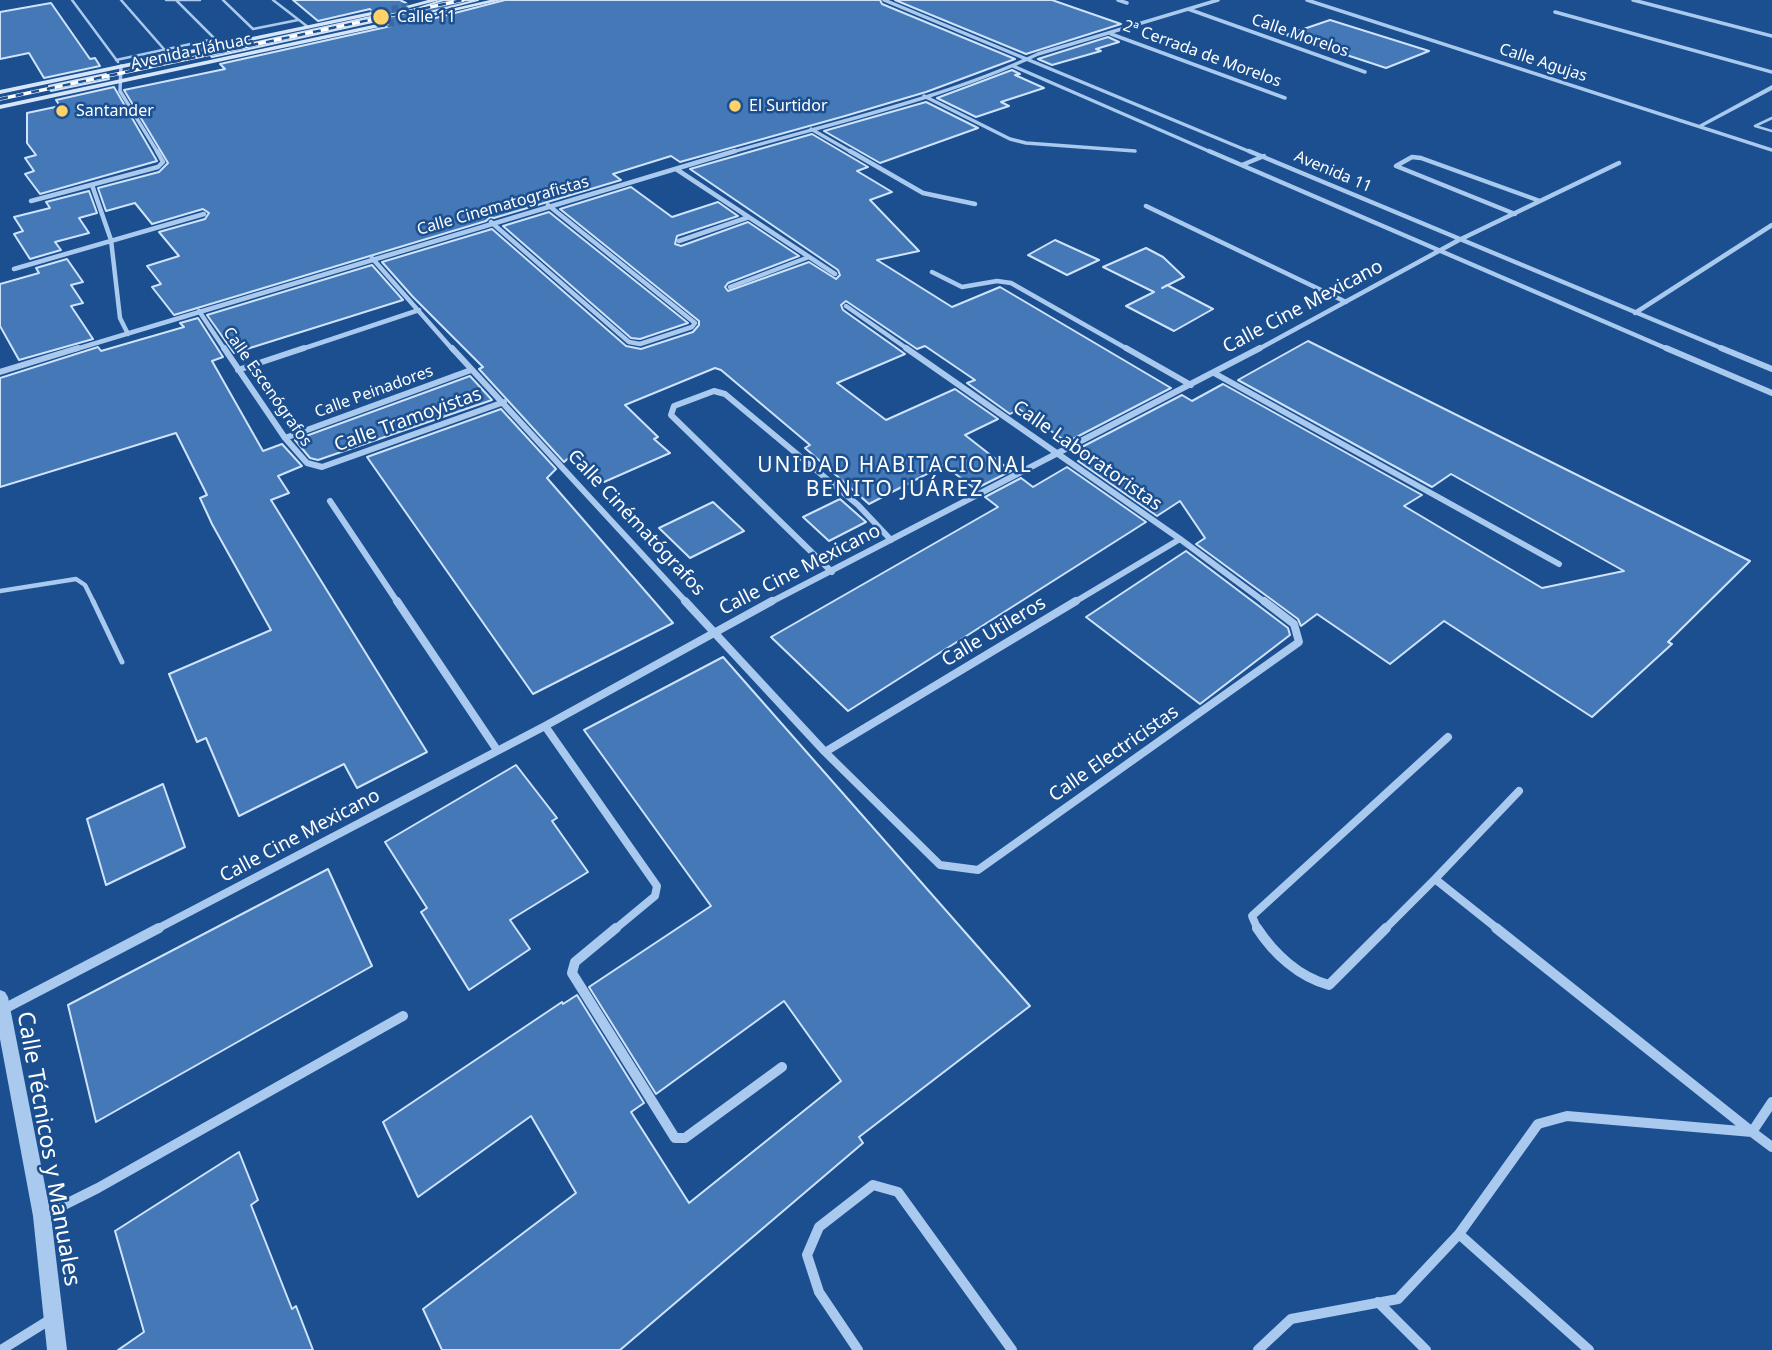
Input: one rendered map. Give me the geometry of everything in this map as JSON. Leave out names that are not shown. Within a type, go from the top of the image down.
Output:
[{"type":"main road","points":[[409,6],[437,0]]},
{"type":"main road","points":[[419,17],[499,0]]},
{"type":"main road","name":"Avenida Tláhuac","points":[[0,92],[119,63],[371,14]]},
{"type":"main road","name":"Avenida Tláhuac","points":[[0,107],[387,24]]},
{"type":"street","name":"Avenida 11","points":[[884,0],[1772,369]]},
{"type":"street","points":[[1118,0],[1127,3]]},
{"type":"street","points":[[1013,66],[1038,54],[1218,0]]},
{"type":"street","name":"Calle Agujas","points":[[1307,0],[1772,149]]},
{"type":"street","points":[[1633,0],[1772,36]]},
{"type":"street","name":"Calle Morelos","points":[[1187,9],[1365,72]]},
{"type":"street","points":[[1555,12],[1772,72]]},
{"type":"street","name":"2ª Cerrada de Morelos","points":[[1110,33],[1285,98]]},
{"type":"street","points":[[31,201],[146,172],[163,162],[120,91],[119,63]]},
{"type":"street","name":"Avenida 11","points":[[1013,66],[1439,252],[1772,393]]},
{"type":"street","name":"Calle Cinematografistas","points":[[0,372],[491,222],[924,96],[1013,66]]},
{"type":"street","points":[[1700,126],[1772,88]]},
{"type":"street","points":[[924,96],[1010,139],[1135,151]]},
{"type":"street","points":[[811,129],[923,193],[975,204]]},
{"type":"street","points":[[1242,165],[1264,156]]},
{"type":"street","points":[[1515,214],[1396,166],[1412,157],[1422,158],[1540,201]]},
{"type":"street","name":"Calle Cine Mexicano","points":[[0,1006],[545,726],[715,631],[1191,386],[1458,240],[1619,163]]},
{"type":"street","points":[[676,169],[835,274]]},
{"type":"street","points":[[92,185],[111,240],[120,318],[128,334]]},
{"type":"street","points":[[491,222],[629,342],[640,344],[692,327],[695,323],[548,205]]},
{"type":"street","points":[[1146,206],[1346,302]]},
{"type":"street","points":[[14,269],[204,214]]},
{"type":"street","points":[[679,241],[749,217]]},
{"type":"street","points":[[1635,313],[1772,225]]},
{"type":"street","points":[[730,287],[809,257]]},
{"type":"street","name":"Calle Cinématógrafos","points":[[372,258],[471,370],[504,402],[825,752],[940,865]]},
{"type":"street","points":[[932,272],[962,287],[997,281],[1011,283],[1191,386]]},
{"type":"street","name":"Calle Laboratoristas","points":[[846,306],[1180,539],[1294,624],[1299,642]]},
{"type":"street","points":[[238,370],[419,310]]},
{"type":"street","name":"Calle Escenógrafos","points":[[199,311],[285,438],[307,463],[322,467]]},
{"type":"street","name":"Calle Peinadores","points":[[285,438],[471,370]]},
{"type":"street","points":[[1214,373],[1559,564]]},
{"type":"street","points":[[832,572],[671,415],[674,407],[714,391],[725,394],[858,505],[891,540]]},
{"type":"street","name":"Calle Tramoyistas","points":[[322,467],[504,402]]},
{"type":"street","points":[[330,501],[497,750]]},
{"type":"street","name":"Calle Utileros","points":[[825,752],[1180,539]]},
{"type":"street","name":"Calle Electricistas","points":[[940,865],[978,870],[1299,642]]},
{"type":"street","points":[[545,726],[657,886],[655,896],[575,962],[572,973],[675,1138],[685,1138],[782,1068]]},
{"type":"street","points":[[1448,737],[1252,916],[1255,929],[1295,969],[1315,983],[1329,985],[1519,790]]},
{"type":"street","points":[[1435,879],[1772,1147]]},
{"type":"street","name":"Calle Técnicos y Manuales","points":[[0,1006],[42,1216],[57,1350]]},
{"type":"street","points":[[42,1216],[403,1016]]},
{"type":"street","points":[[1752,1132],[1772,1102]]},
{"type":"street","points":[[1258,1350],[1291,1319],[1398,1298],[1459,1234],[1538,1124],[1567,1116],[1752,1132]]},
{"type":"street","points":[[858,1350],[819,1292],[807,1255],[819,1227],[873,1185],[898,1192],[1012,1350]]},
{"type":"street","points":[[1459,1234],[1589,1350]]},
{"type":"street","points":[[1378,1303],[1426,1350]]},
{"type":"street","points":[[1,1350],[53,1318]]},
{"type":"lane","points":[[72,0],[119,63]]},
{"type":"lane","points":[[121,0],[167,53],[214,38]]},
{"type":"lane","points":[[166,0],[200,0]]},
{"type":"lane","points":[[223,0],[253,29],[298,20]]},
{"type":"lane","points":[[273,0],[308,27]]},
{"type":"lane","points":[[176,1],[222,45]]},
{"type":"lane","points":[[1772,118],[1755,126],[1772,131]]},
{"type":"lane","points":[[0,591],[75,579],[85,585],[122,662]]},
{"type":"building","points":[[293,0],[400,0],[406,3],[405,8],[410,11],[443,0],[478,0],[414,16],[420,22],[505,0],[880,0],[882,4],[1015,59],[926,92],[845,116],[680,162],[671,156],[613,174],[621,180],[490,217],[486,221],[174,315],[152,287],[161,284],[147,266],[179,256],[159,232],[205,219],[209,213],[203,209],[152,224],[135,203],[106,211],[98,188],[159,172],[168,163],[124,90],[225,69],[220,64],[391,26],[386,19],[212,57],[208,53],[375,16],[370,9],[318,21]]},
{"type":"building","points":[[895,0],[1052,0],[1121,24],[1026,54]]},
{"type":"building","points":[[51,3],[90,59],[95,58],[100,66],[44,78],[29,53],[0,59],[0,12]]},
{"type":"building","points":[[1330,20],[1429,51],[1386,68],[1286,35]]},
{"type":"building","points":[[1108,37],[1119,42],[1096,49],[1101,51],[1052,65],[1038,59]]},
{"type":"building","points":[[1012,70],[1020,74],[1015,75],[1044,88],[1001,102],[1009,106],[976,117],[937,98]]},
{"type":"building","points":[[106,74],[109,79],[51,91],[49,86]]},
{"type":"building","points":[[114,87],[157,161],[40,194],[25,174],[34,171],[25,158],[36,155],[27,143],[27,113],[60,106],[56,100]]},
{"type":"building","points":[[926,102],[978,128],[880,163],[824,131]]},
{"type":"building","points":[[812,134],[868,167],[857,171],[892,192],[870,200],[919,251],[877,260],[952,307],[1000,287],[1171,388],[1067,442],[1019,409],[1010,414],[967,383],[975,380],[925,346],[917,349],[846,301],[841,305],[843,310],[905,354],[837,383],[886,420],[955,389],[998,419],[965,435],[1011,471],[975,489],[944,465],[869,504],[805,448],[810,445],[721,370],[715,368],[625,405],[658,437],[654,439],[670,453],[604,482],[574,453],[564,462],[479,369],[483,367],[382,262],[492,229],[626,346],[641,349],[693,332],[699,321],[560,209],[631,187],[672,217],[718,202],[738,216],[677,236],[675,244],[681,246],[748,222],[799,256],[728,283],[725,287],[728,291],[809,262],[836,279],[840,275],[838,270],[690,169]]},
{"type":"building","points":[[89,191],[97,213],[79,218],[89,233],[55,242],[61,250],[30,259],[14,234],[23,231],[14,217],[50,208],[46,202]]},
{"type":"building","points":[[549,212],[688,323],[640,339],[631,338],[503,226]]},
{"type":"building","points":[[1055,240],[1099,260],[1067,275],[1028,255]]},
{"type":"building","points":[[1146,248],[1163,257],[1184,277],[1167,285],[1213,309],[1174,331],[1126,306],[1154,292],[1103,267]]},
{"type":"building","points":[[67,259],[83,282],[71,285],[83,303],[71,306],[93,339],[19,360],[0,326],[0,284],[39,273],[36,268]]},
{"type":"building","points":[[372,265],[403,300],[234,353],[207,315]]},
{"type":"building","points":[[198,318],[223,357],[212,361],[263,451],[282,444],[302,466],[278,476],[289,493],[271,500],[427,752],[357,788],[344,764],[239,816],[206,738],[197,742],[169,674],[271,630],[212,524],[200,498],[207,495],[176,433],[0,487],[0,378],[98,347],[101,351],[184,327],[180,323]]},
{"type":"building","points":[[1308,341],[1750,561],[1668,642],[1672,644],[1592,717],[1444,621],[1390,664],[1317,614],[1301,626],[1298,619],[1196,544],[1205,538],[1180,501],[1157,516],[1078,461],[1087,456],[1078,449],[1182,395],[1192,401],[1223,384],[1422,495],[1404,506],[1542,588],[1624,571],[1451,474],[1432,487],[1238,380]]},
{"type":"building","points":[[470,376],[492,400],[318,460],[310,458],[295,440]]},
{"type":"building","points":[[501,409],[556,469],[547,478],[673,623],[533,694],[367,457]]},
{"type":"building","points":[[1067,467],[1146,522],[848,711],[771,637],[998,507],[985,497],[1021,478],[1033,487]]},
{"type":"building","points":[[840,499],[866,522],[829,541],[803,517]]},
{"type":"building","points":[[713,502],[744,531],[690,558],[659,528]]},
{"type":"building","points":[[1186,551],[1288,628],[1290,635],[1200,704],[1086,617]]},
{"type":"building","points":[[723,657],[1030,1006],[859,1137],[863,1143],[620,1350],[442,1350],[423,1309],[576,1193],[531,1116],[418,1197],[383,1122],[562,1002],[563,1004],[577,995],[644,1103],[631,1112],[689,1203],[841,1081],[784,1001],[656,1094],[589,987],[711,906],[584,730]]},
{"type":"building","points":[[516,765],[557,818],[552,821],[588,872],[510,920],[530,949],[469,990],[421,912],[427,908],[385,842]]},
{"type":"building","points":[[163,784],[185,847],[106,885],[87,819]]},
{"type":"building","points":[[328,869],[372,966],[96,1122],[68,1005]]},
{"type":"building","points":[[239,1152],[258,1200],[251,1205],[292,1309],[296,1306],[313,1350],[118,1350],[144,1332],[115,1231]]},
{"type":"tunnel","points":[[371,14],[409,6]]},
{"type":"tunnel","points":[[387,24],[419,17]]},
{"type":"railway","points":[[0,99],[463,0]]},
{"type":"place","name":"Calle 11","points":[[381,17]]},
{"type":"place","name":"El Surtidor","points":[[735,106]]},
{"type":"place","name":"Santander","points":[[62,111]]},
{"type":"district","name":"UNIDAD HABITACIONAL BENITO JUÁREZ","points":[[895,478]]}]
